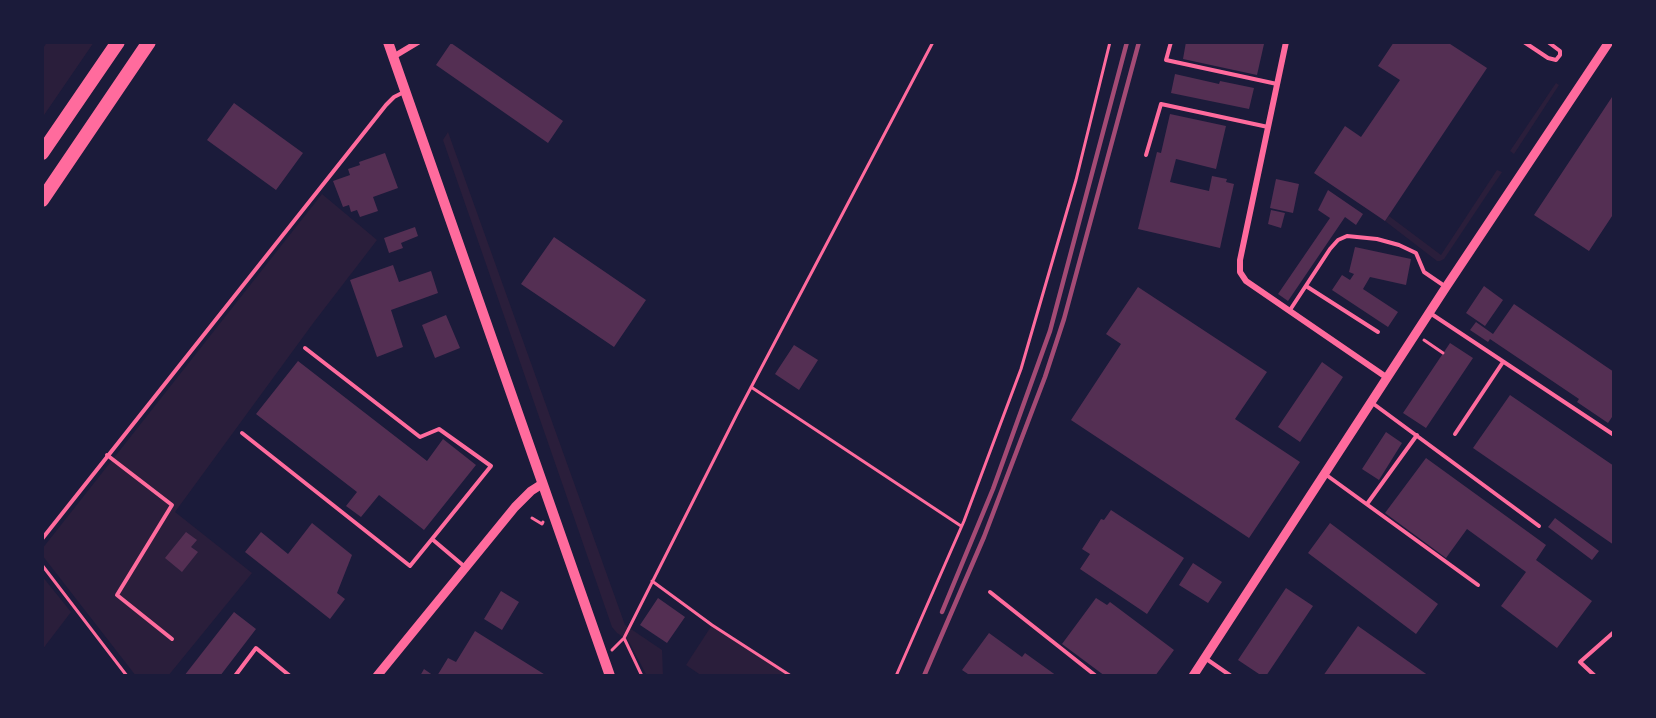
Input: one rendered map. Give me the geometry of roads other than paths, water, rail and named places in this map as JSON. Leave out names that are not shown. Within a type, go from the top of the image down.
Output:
[{"type":"highway","points":[[42,153],[117,42]]},
{"type":"highway","points":[[42,200],[149,42]]},
{"type":"main road","points":[[388,42],[610,676]]},
{"type":"street","points":[[393,57],[418,42]]},
{"type":"street","points":[[1286,42],[1240,260],[1240,272],[1246,281],[1386,377]]},
{"type":"street","points":[[1192,676],[1386,377],[1609,42]]},
{"type":"street","points":[[377,676],[522,499],[542,484]]},
{"type":"lane","points":[[1171,42],[1166,60],[1277,84]]},
{"type":"lane","points":[[1524,42],[1548,58],[1556,60],[1560,51],[1548,42]]},
{"type":"lane","points":[[42,539],[386,105],[394,97],[405,92]]},
{"type":"lane","points":[[1146,155],[1161,104],[1268,127]]},
{"type":"lane","points":[[1289,311],[1330,249],[1338,240],[1347,236],[1377,239],[1416,253],[1424,272],[1446,287]]},
{"type":"lane","points":[[1306,286],[1378,332]]},
{"type":"lane","points":[[1430,313],[1614,435]]},
{"type":"lane","points":[[242,433],[410,566],[491,466],[439,429],[420,437],[305,348]]},
{"type":"lane","points":[[1455,434],[1503,362]]},
{"type":"lane","points":[[1371,402],[1539,526]]},
{"type":"lane","points":[[1367,504],[1417,435]]},
{"type":"lane","points":[[107,455],[172,505],[117,596],[172,639]]},
{"type":"lane","points":[[1325,473],[1478,585]]},
{"type":"lane","points":[[432,539],[465,567]]},
{"type":"lane","points":[[990,592],[1096,676]]},
{"type":"lane","points":[[1595,676],[1580,662],[1614,632]]},
{"type":"lane","points":[[235,676],[256,648],[290,676]]},
{"type":"lane","points":[[1204,658],[1231,676]]},
{"type":"railway","points":[[942,612],[993,489],[1050,331],[1127,42]]},
{"type":"railway","points":[[924,676],[984,537],[1045,377],[1064,319],[1139,42]]}]
